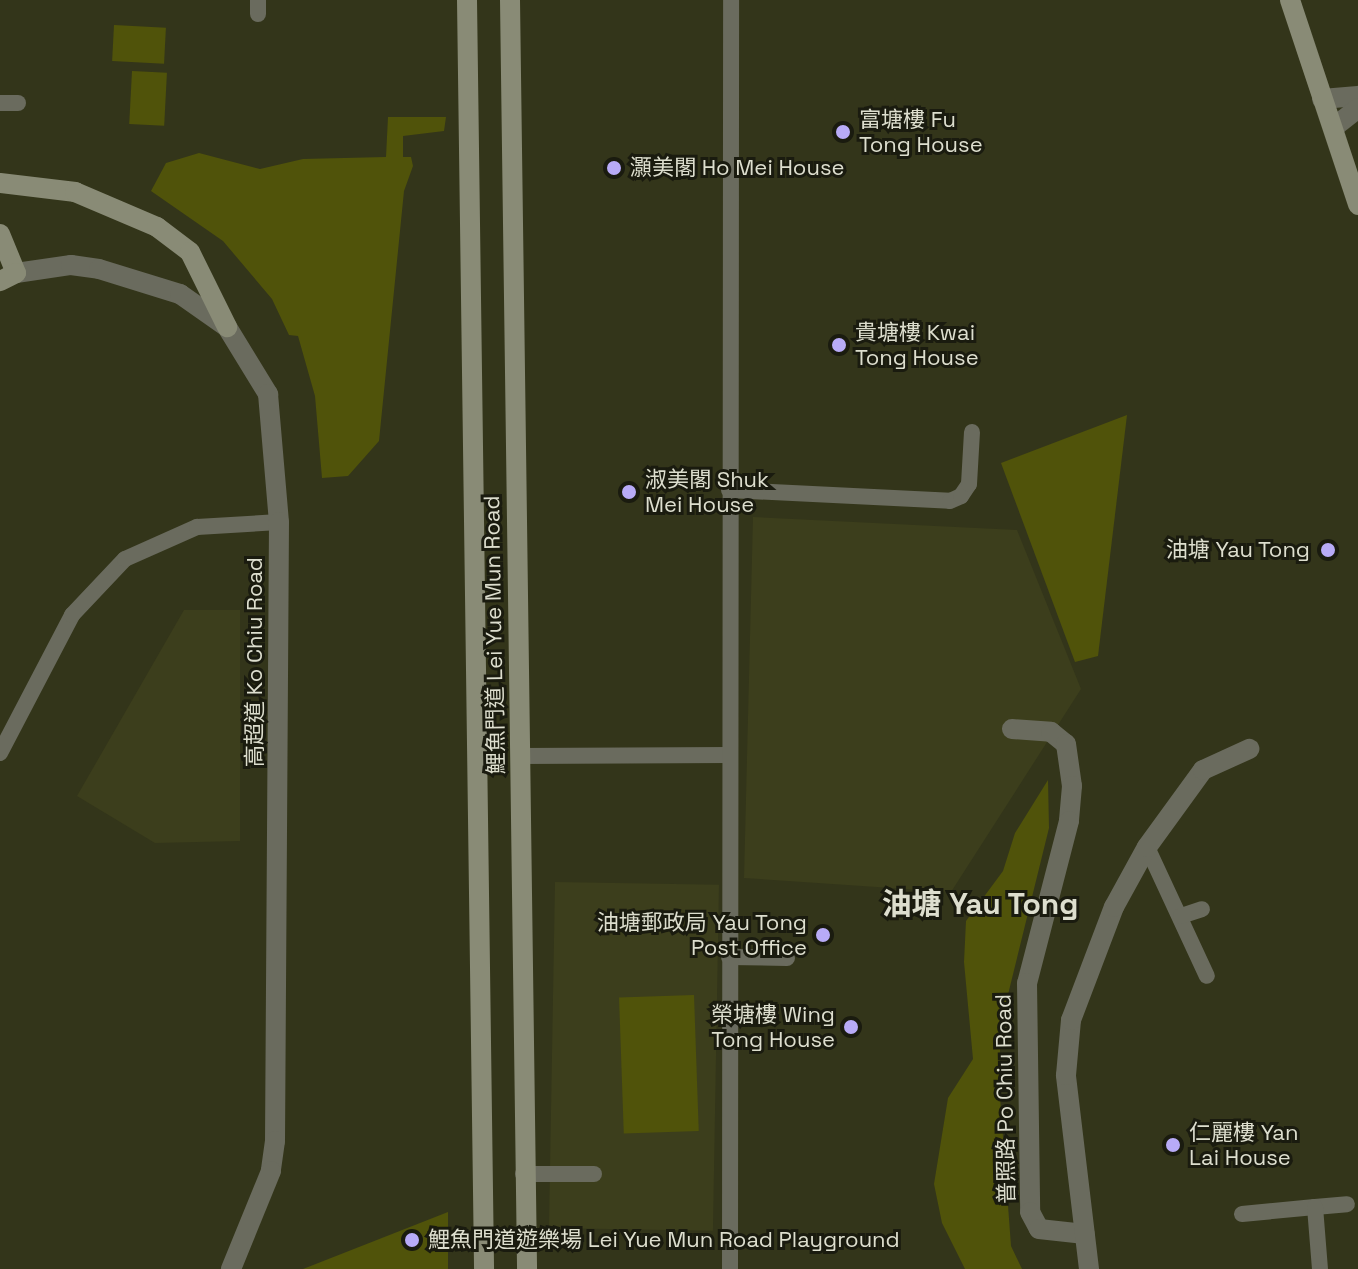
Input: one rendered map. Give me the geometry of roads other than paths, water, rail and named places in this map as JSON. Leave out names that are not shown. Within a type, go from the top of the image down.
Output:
[{"type":"main road","name":"鯉魚門道 Lei Yue Mun Road","points":[[467,0],[484,1269]]},
{"type":"main road","name":"鯉魚門道 Lei Yue Mun Road","points":[[510,0],[523,1174],[527,1269]]},
{"type":"main road","points":[[1290,0],[1358,205]]},
{"type":"main road","points":[[0,183],[75,192],[157,227],[190,252],[227,327]]},
{"type":"main road","name":"高超道 Ko Chiu Road","points":[[0,234],[8,277]]},
{"type":"street","points":[[1322,99],[1358,96]]},
{"type":"street","points":[[1334,127],[1358,108]]},
{"type":"street","name":"高超道 Ko Chiu Road","points":[[8,277],[71,265],[138,278],[180,294],[227,327],[268,394],[279,522],[275,1141],[271,1171],[231,1269]]},
{"type":"street","name":"普照路 Po Chiu Road","points":[[1012,729],[1051,732],[1066,744],[1072,786],[1069,821],[1027,983],[1029,1188],[1030,1212],[1039,1229],[1085,1234]]},
{"type":"street","points":[[1089,1269],[1066,1075],[1071,1020],[1114,907],[1147,847],[1203,770],[1249,749]]},
{"type":"lane","points":[[730,1269],[731,0]]},
{"type":"lane","points":[[0,103],[18,103]]},
{"type":"lane","points":[[729,490],[950,501],[961,496],[969,484],[972,432]]},
{"type":"lane","points":[[0,753],[72,615],[125,559],[197,527],[279,522]]},
{"type":"lane","points":[[520,756],[669,748],[729,755]]},
{"type":"lane","points":[[1147,847],[1207,976]]},
{"type":"lane","points":[[1181,916],[1202,909]]},
{"type":"lane","points":[[729,957],[787,958]]},
{"type":"lane","points":[[523,1174],[594,1174]]},
{"type":"lane","points":[[1242,1214],[1347,1204]]},
{"type":"lane","points":[[1315,1207],[1320,1269]]},
{"type":"place","name":"富塘樓 Fu Tong House","points":[[843,132]]},
{"type":"place","name":"灝美閣 Ho Mei House","points":[[614,168]]},
{"type":"place","name":"貴塘樓 Kwai Tong House","points":[[839,345]]},
{"type":"place","name":"淑美閣 Shuk Mei House","points":[[629,492]]},
{"type":"place","name":"油塘 Yau Tong","points":[[1328,550]]},
{"type":"place","name":"油塘郵政局 Yau Tong Post Office","points":[[823,935]]},
{"type":"place","name":"榮塘樓 Wing Tong House","points":[[851,1027]]},
{"type":"place","name":"仁麗樓 Yan Lai House","points":[[1173,1145]]},
{"type":"place","name":"鯉魚門道遊樂場 Lei Yue Mun Road Playground","points":[[412,1240]]},
{"type":"district","name":"油塘 Yau Tong","points":[[980,904]]}]
